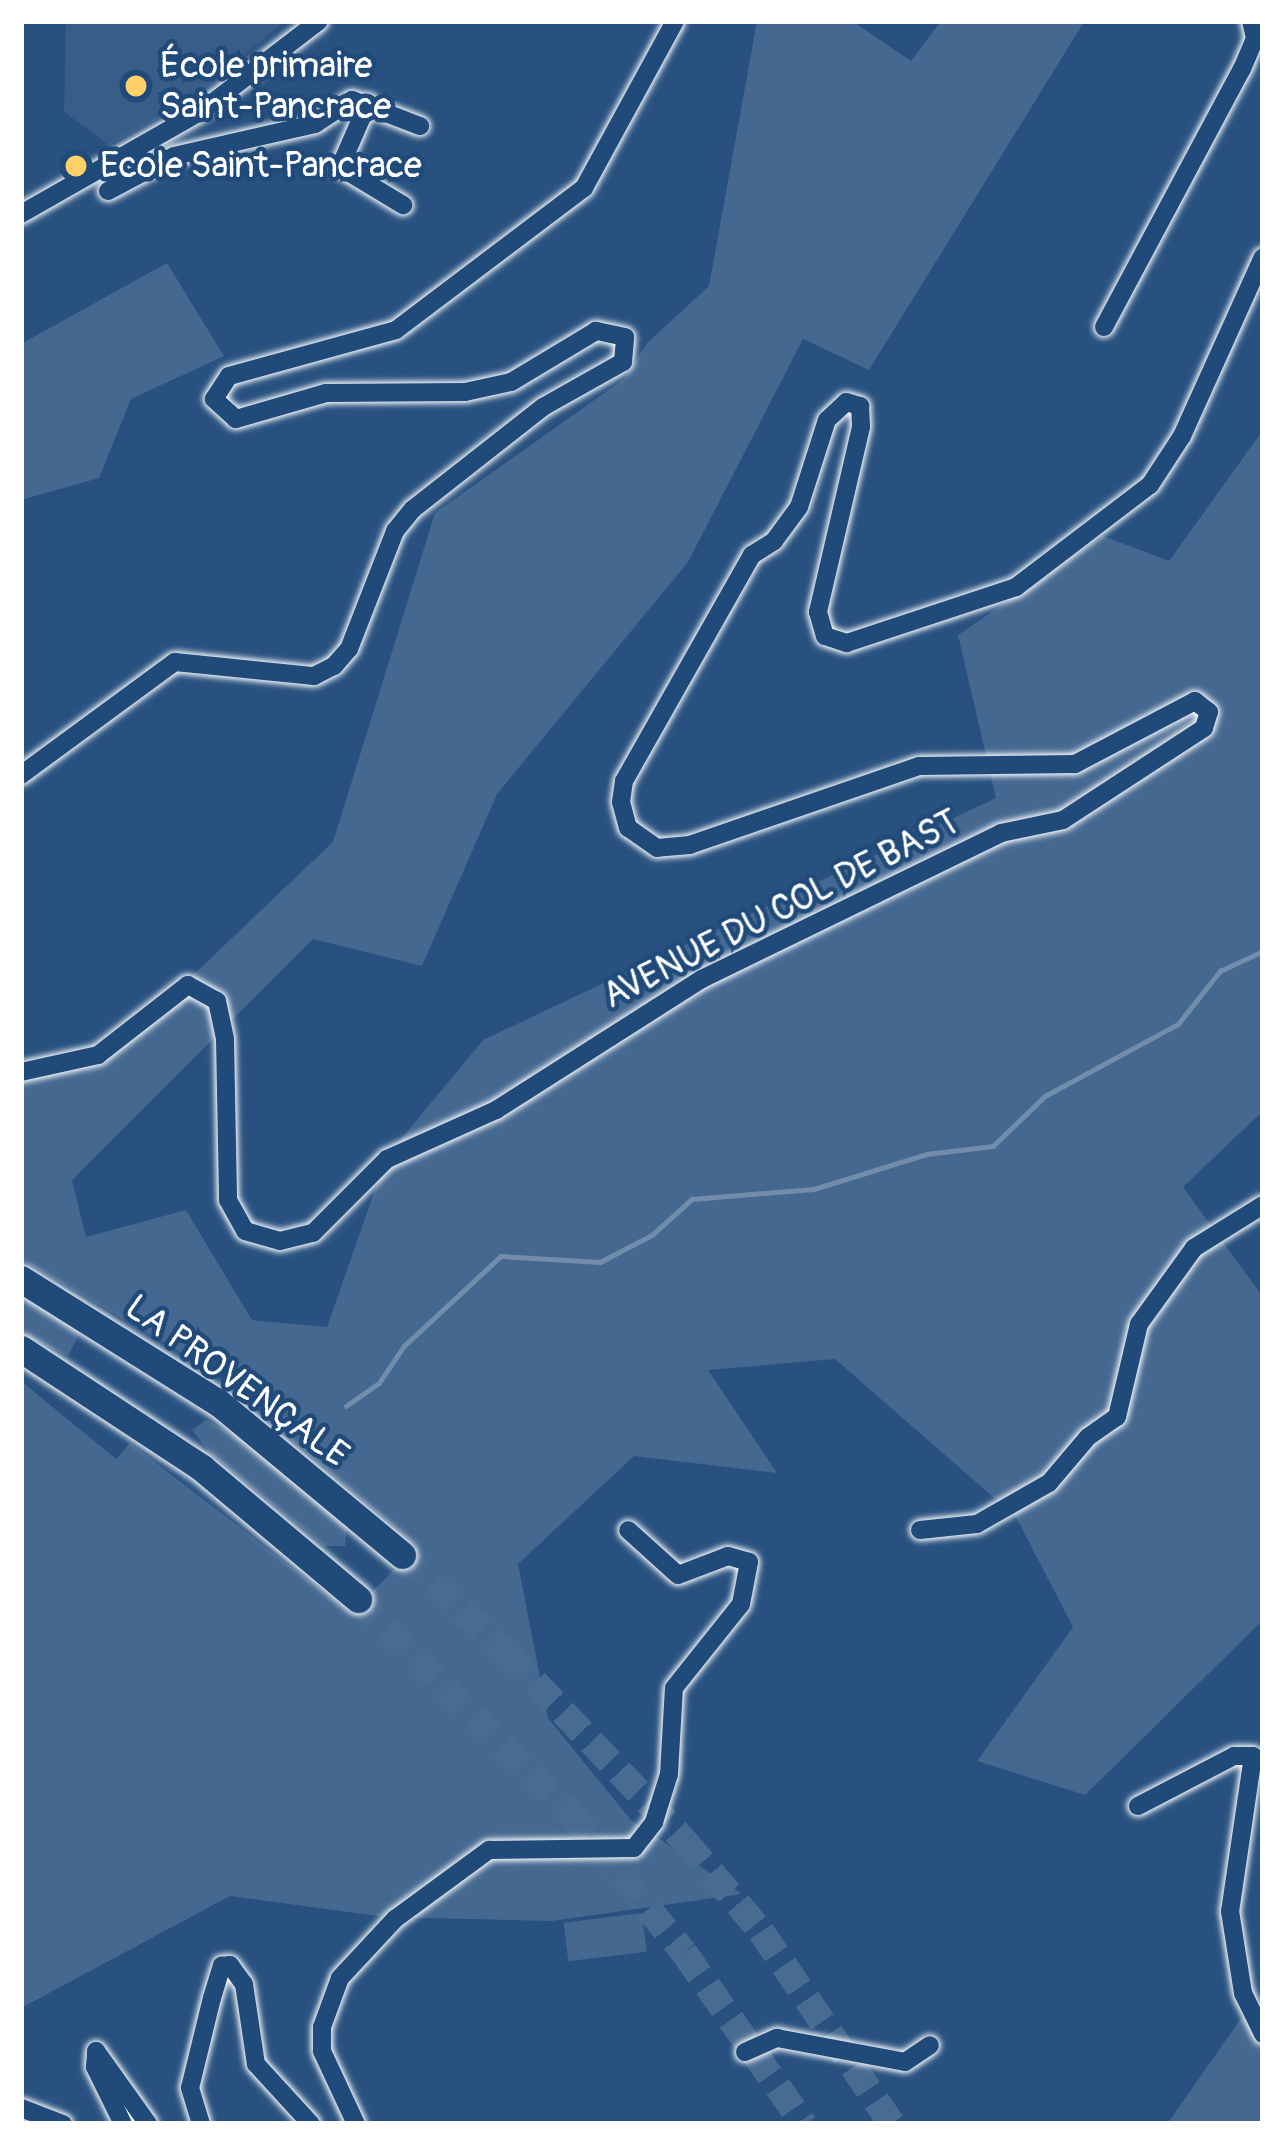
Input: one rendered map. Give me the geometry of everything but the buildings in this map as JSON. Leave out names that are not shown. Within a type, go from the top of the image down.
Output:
[{"type":"highway","name":"LA PROVENÇALE","points":[[21,1279],[219,1403],[402,1555]]},
{"type":"highway","points":[[21,1349],[202,1468],[358,1599]]},
{"type":"street","points":[[21,214],[203,110],[320,21]]},
{"type":"street","points":[[21,775],[175,662],[314,676],[334,666],[350,649],[395,531],[413,509],[543,407],[623,362],[625,337],[596,331],[511,382],[465,392],[326,393],[236,419],[214,399],[229,376],[396,330],[584,188],[675,21]]},
{"type":"street","points":[[1104,327],[1242,69],[1255,38],[1251,21]]},
{"type":"street","points":[[108,191],[174,156],[315,124],[352,100],[420,126]]},
{"type":"street","points":[[368,103],[340,167],[403,205]]},
{"type":"street","name":"AVENUE DU COL DE BAST","points":[[21,1072],[98,1055],[188,985],[217,1001],[225,1039],[228,1200],[245,1231],[280,1241],[313,1233],[387,1160],[496,1110],[702,979],[1001,833],[1063,820],[1204,728],[1209,712],[1195,701],[1075,764],[919,766],[674,847],[657,848],[628,828],[621,802],[624,781],[752,555],[774,542],[799,507],[827,420],[846,401],[860,406],[861,428],[818,612],[825,636],[847,643],[1016,587],[1150,485],[1182,436],[1263,257]]},
{"type":"street","points":[[920,1530],[977,1524],[1049,1483],[1088,1437],[1117,1417],[1139,1324],[1194,1248],[1263,1205]]},
{"type":"street","points":[[356,2124],[322,2051],[322,2027],[340,1978],[395,1919],[489,1850],[634,1848],[654,1822],[669,1774],[674,1688],[741,1604],[749,1562],[728,1556],[678,1575],[628,1530]]},
{"type":"street","points":[[1138,1806],[1234,1756],[1253,1756],[1230,1911],[1243,1993],[1263,2034]]},
{"type":"street","points":[[201,2124],[190,2088],[217,1982],[230,1965],[244,1984],[256,2064],[311,2124]]},
{"type":"street","points":[[745,2052],[777,2038],[905,2062],[930,2045]]},
{"type":"street","points":[[123,2124],[95,2067],[96,2051],[148,2124]]},
{"type":"street","points":[[21,2108],[63,2124]]},
{"type":"shaded area","name":"École primaire Saint-Pancrace","points":[[66,21],[285,21],[191,100],[109,145],[64,112]]},
{"type":"shaded area","points":[[757,21],[852,21],[911,61],[941,21],[1084,22],[869,370],[803,339],[688,562],[497,794],[422,966],[313,939],[72,1180],[86,1237],[186,1210],[252,1320],[327,1327],[387,1156],[483,1040],[996,798],[958,635],[1103,536],[1169,561],[1263,430],[1263,1111],[1183,1187],[1263,1297],[1263,1620],[1085,1795],[977,1761],[1073,1627],[1016,1517],[835,1359],[708,1370],[777,1473],[634,1456],[518,1564],[548,1718],[631,1820],[742,1894],[552,1921],[385,1917],[230,1896],[21,2008],[21,1381],[116,1459],[130,1443],[351,1613],[417,1546],[268,1420],[275,1410],[234,1365],[215,1354],[206,1367],[24,1261],[21,1080],[112,1052],[333,842],[435,513],[624,379],[647,343],[709,286]]},
{"type":"shaded area","points":[[167,263],[224,356],[131,399],[99,478],[21,500],[21,344]]},
{"type":"shaded area","points":[[21,1295],[80,1333],[68,1356],[21,1334]]},
{"type":"shaded area","points":[[206,1420],[245,1440],[347,1523],[345,1546],[324,1546],[211,1454],[192,1430]]},
{"type":"shaded area","points":[[642,1913],[647,1952],[568,1961],[564,1923]]},
{"type":"shaded area","points":[[1242,2017],[1263,2029],[1263,2124],[1167,2124]]},
{"type":"waterway","points":[[346,1406],[379,1383],[404,1346],[501,1256],[600,1262],[652,1235],[692,1199],[814,1189],[927,1154],[993,1146],[1045,1096],[1178,1024],[1220,971],[1263,951]]},
{"type":"tunnel","points":[[402,1555],[507,1652],[685,1841],[761,1931],[892,2124]]},
{"type":"tunnel","points":[[358,1599],[571,1813],[684,1952],[804,2124]]},
{"type":"place","name":"École primaire Saint-Pancrace","points":[[136,86]]},
{"type":"place","name":"Ecole Saint-Pancrace","points":[[76,166]]}]
